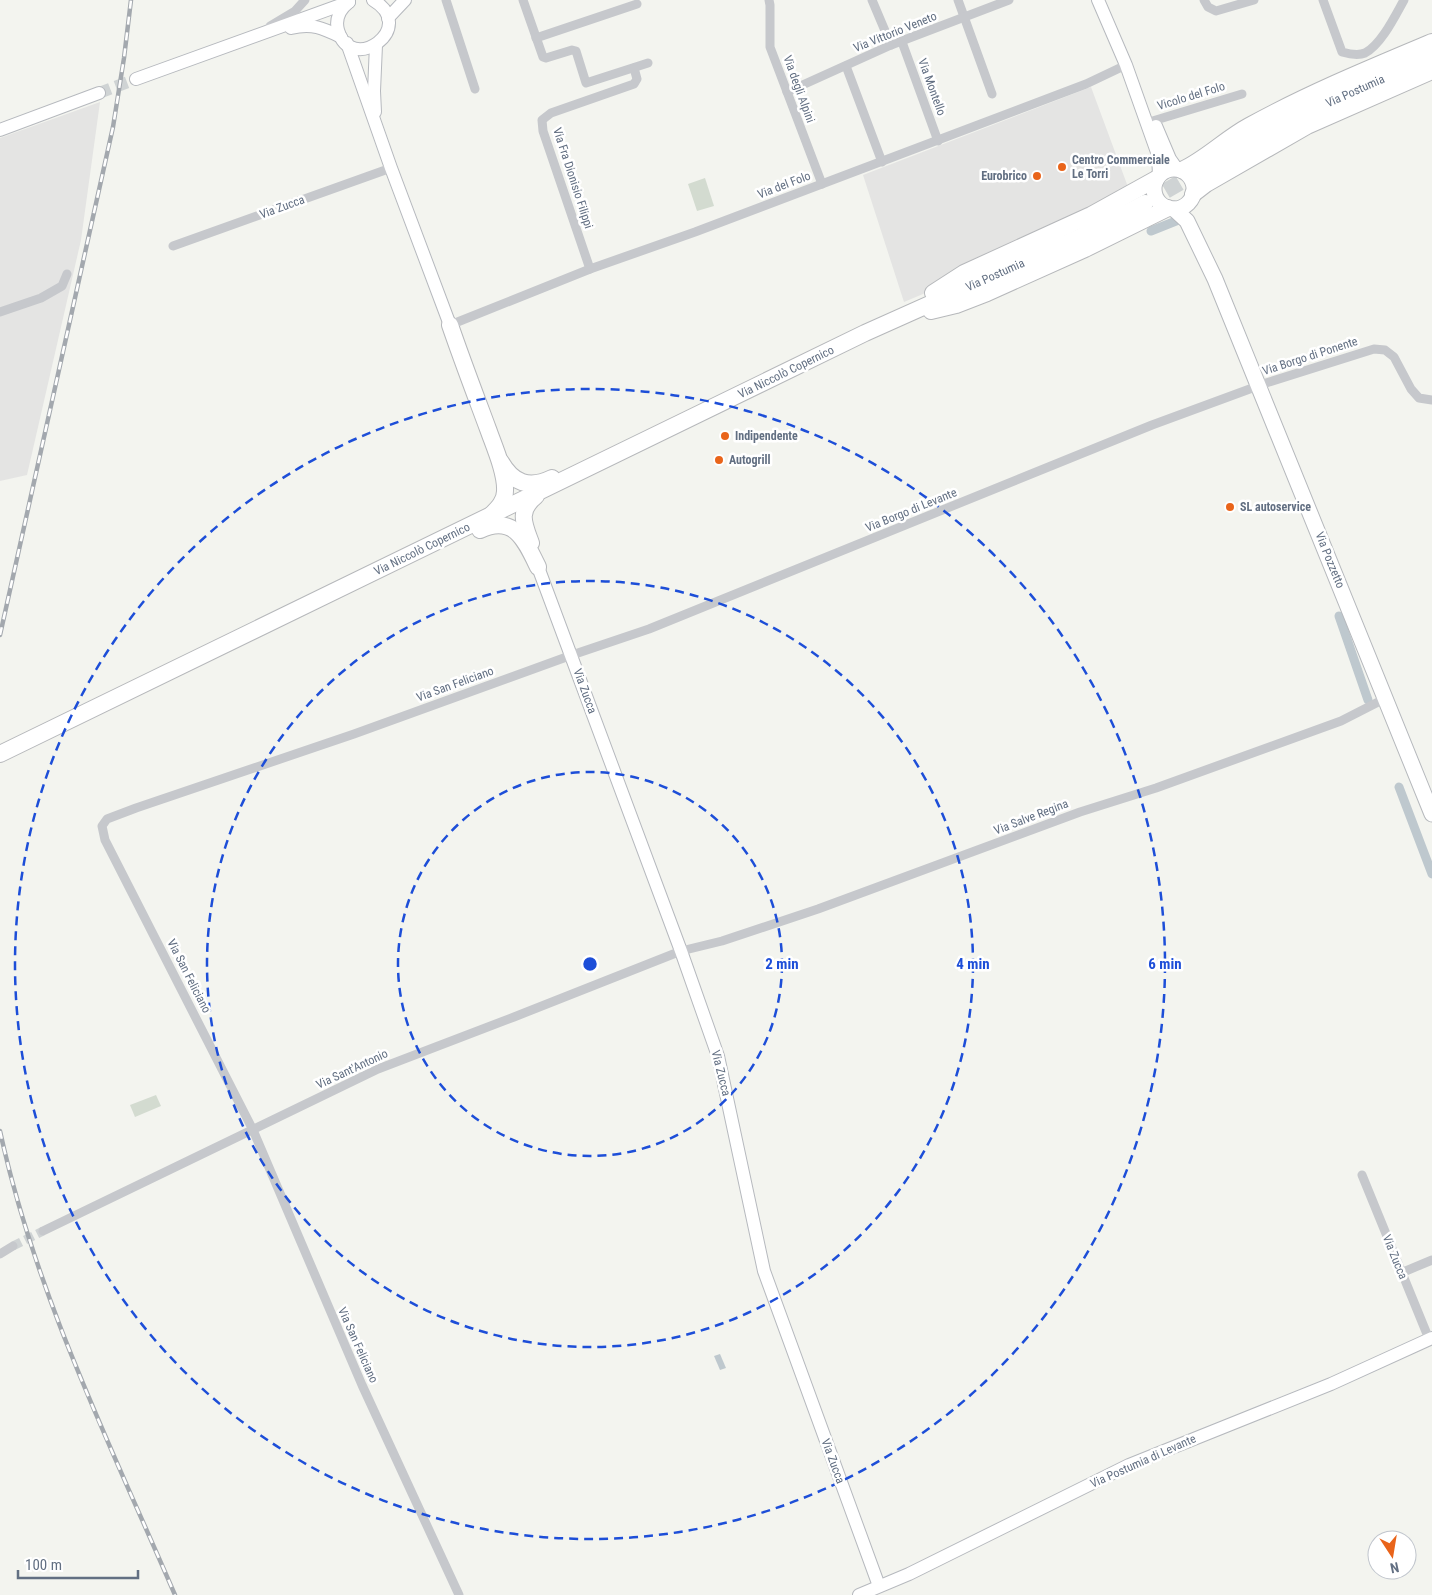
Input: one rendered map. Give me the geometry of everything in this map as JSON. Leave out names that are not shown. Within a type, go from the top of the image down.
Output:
[{"type":"highway","points":[[1179,169],[1193,164],[1248,127],[1314,94],[1432,42]]},
{"type":"highway","name":"Via Postumia","points":[[1200,171],[1298,116],[1432,57]]},
{"type":"highway","points":[[1193,195],[1214,179],[1307,126],[1432,72]]},
{"type":"highway","points":[[865,333],[964,273],[1091,215],[1158,177]]},
{"type":"highway","name":"Via Postumia","points":[[843,344],[1082,236],[1145,203]]},
{"type":"highway","points":[[865,333],[956,305],[987,293],[1171,208]]},
{"type":"highway","points":[[450,325],[496,453],[505,492],[502,502],[490,516]]},
{"type":"highway","name":"Via Niccolò Copernico","points":[[7,751],[843,344]]},
{"type":"highway","points":[[496,453],[512,476],[520,482],[528,484],[544,482],[583,463],[619,453]]},
{"type":"highway","points":[[538,567],[523,516],[527,505],[544,490]]},
{"type":"highway","points":[[408,556],[444,546],[493,524],[501,524],[508,526],[521,536],[538,567]]},
{"type":"main road","points":[[1170,169],[1179,169],[1191,177],[1194,188],[1193,195],[1187,204],[1171,208],[1163,206],[1155,197],[1154,191],[1158,177],[1170,169]]},
{"type":"main road","name":"Via Pozzetto","points":[[1193,195],[1193,211],[1215,279]]},
{"type":"main road","name":"Via Pozzetto","points":[[1171,208],[1187,221],[1215,279],[1432,814]]},
{"type":"street","points":[[254,36],[295,11],[305,0]]},
{"type":"street","points":[[254,36],[300,26],[322,27],[342,36],[361,49],[376,45],[386,33],[388,18],[380,4],[372,0]]},
{"type":"street","points":[[388,18],[405,0]]},
{"type":"street","points":[[446,0],[475,89]]},
{"type":"street","points":[[523,0],[544,58],[572,50],[576,51],[586,83],[648,63]]},
{"type":"street","name":"Via degli Alpini","points":[[769,0],[770,46],[822,184]]},
{"type":"street","points":[[872,0],[890,45]]},
{"type":"street","points":[[958,0],[992,94]]},
{"type":"street","name":"Via Vittorio Veneto","points":[[787,92],[890,45],[1009,0]]},
{"type":"street","points":[[1098,0],[1150,121],[1170,159],[1179,169]]},
{"type":"street","points":[[1204,0],[1208,7],[1216,11],[1254,0]]},
{"type":"street","points":[[1323,0],[1342,52],[1356,54],[1363,54],[1375,46],[1404,0]]},
{"type":"street","points":[[342,36],[339,13],[349,1]]},
{"type":"street","points":[[136,79],[254,36],[330,4],[349,1]]},
{"type":"street","points":[[330,4],[450,325]]},
{"type":"street","points":[[536,38],[637,4]]},
{"type":"street","name":"Via Montello","points":[[902,42],[938,140]]},
{"type":"street","points":[[376,45],[374,91],[376,127]]},
{"type":"street","name":"Via del Folo","points":[[450,325],[590,269],[882,162],[1086,84],[1126,65]]},
{"type":"street","name":"Via Vittorio Veneto","points":[[846,66],[882,162]]},
{"type":"street","name":"Via Fra Dionisio Filippi","points":[[590,269],[543,131],[542,120],[551,113],[634,84],[637,79],[634,68]]},
{"type":"street","points":[[0,130],[99,92]]},
{"type":"street","name":"Vicolo del Folo","points":[[1150,121],[1242,94]]},
{"type":"street","points":[[1150,121],[1158,155],[1158,177]]},
{"type":"street","name":"Via Zucca","points":[[173,246],[391,168]]},
{"type":"street","points":[[0,312],[41,298],[62,286],[67,274]]},
{"type":"street","name":"Via Borgo di Ponente","points":[[1259,386],[1374,348],[1386,350],[1394,357],[1411,389],[1419,398],[1432,400]]},
{"type":"street","name":"Via Borgo di Levante","points":[[572,654],[649,629],[1144,429],[1259,386]]},
{"type":"street","name":"Via Zucca","points":[[538,567],[572,654],[718,1056],[764,1271],[879,1586]]},
{"type":"street","name":"Via San Feliciano","points":[[459,1595],[358,1376],[253,1130],[105,840],[102,826],[107,819],[136,808],[354,734],[572,654]]},
{"type":"street","name":"Via Salve Regina","points":[[681,951],[722,941],[818,909],[1080,812],[1204,771],[1342,721],[1386,698]]},
{"type":"street","name":"Via Sant'Antonio","points":[[44,1231],[378,1069],[681,951]]},
{"type":"street","name":"Via Zucca","points":[[1362,1175],[1430,1338]]},
{"type":"street","points":[[0,1254],[13,1246]]},
{"type":"street","points":[[1402,1273],[1432,1260]]},
{"type":"street","name":"Via Postumia di Levante","points":[[859,1595],[909,1574],[1130,1465],[1331,1384],[1430,1338]]},
{"type":"shaded area","points":[[1091,87],[1128,187],[959,271],[923,294],[904,302],[863,175]]},
{"type":"shaded area","points":[[100,102],[81,240],[27,475],[0,481],[0,138]]},
{"type":"shaded area","points":[[705,178],[714,206],[697,211],[688,184]]},
{"type":"shaded area","points":[[156,1095],[161,1106],[135,1117],[130,1105]]},
{"type":"shaded area","points":[[720,1354],[726,1368],[720,1370],[714,1356]]},
{"type":"waterway","points":[[1151,231],[1176,221]]},
{"type":"waterway","points":[[1339,616],[1368,700]]},
{"type":"waterway","points":[[1399,787],[1432,874]]},
{"type":"tunnel","points":[[99,93],[136,79]]},
{"type":"tunnel","points":[[1145,203],[1200,171]]},
{"type":"tunnel","points":[[13,1246],[43,1231]]},
{"type":"railway","points":[[0,635],[113,127],[131,0]]},
{"type":"railway","points":[[0,1131],[33,1251],[54,1309],[100,1425],[175,1595]]},
{"type":"place","name":"Centro Commerciale Le Torri","points":[[1062,167]]},
{"type":"place","name":"Eurobrico","points":[[1037,176]]},
{"type":"place","name":"Indipendente","points":[[725,436]]},
{"type":"place","name":"Autogrill","points":[[719,460]]},
{"type":"place","name":"SL autoservice","points":[[1230,507]]}]
